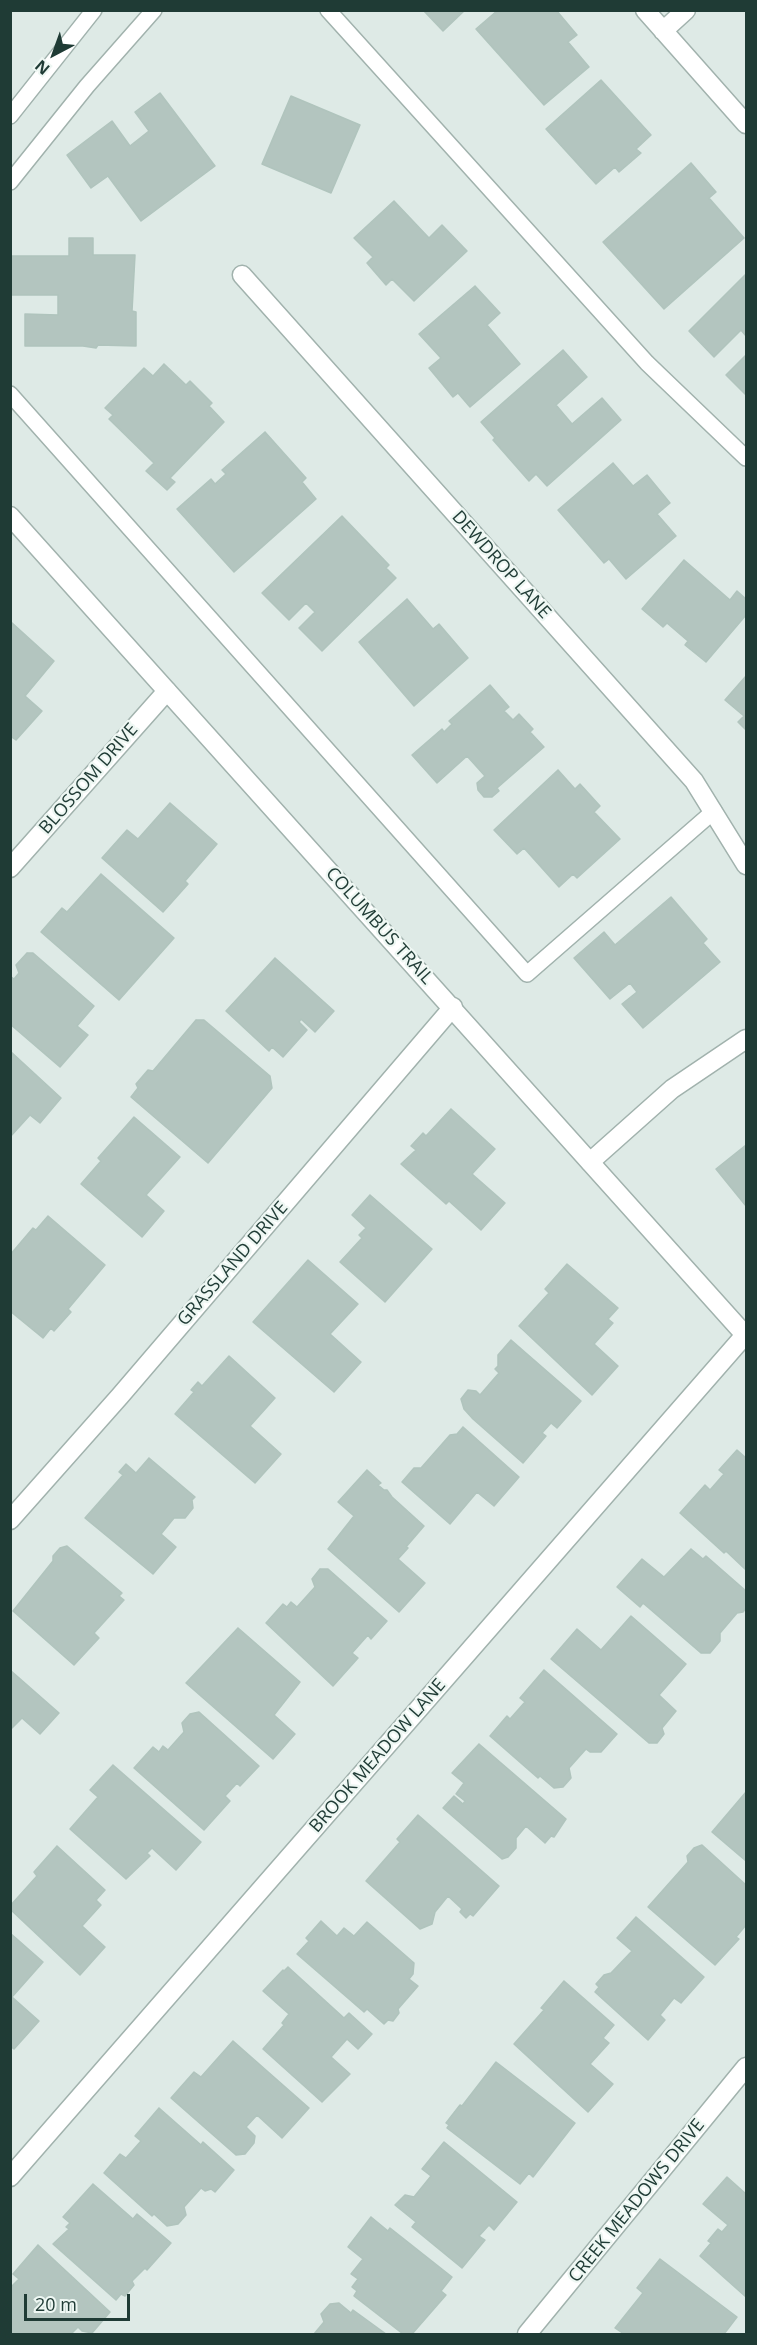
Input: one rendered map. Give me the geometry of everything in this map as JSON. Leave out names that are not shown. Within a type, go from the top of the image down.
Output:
[{"type":"street","points":[[645,10],[747,124]]},
{"type":"street","points":[[663,31],[686,10]]},
{"type":"street","name":"DEWDROP LANE","points":[[242,275],[694,781],[747,865]]},
{"type":"street","name":"COLUMBUS TRAIL","points":[[10,516],[746,1335]]},
{"type":"street","name":"BLOSSOM DRIVE","points":[[10,868],[167,690]]},
{"type":"street","name":"GRASSLAND DRIVE","points":[[10,1520],[453,1007]]},
{"type":"street","points":[[590,1162],[672,1089],[747,1039]]},
{"type":"street","name":"BROOK MEADOW LANE","points":[[10,2177],[746,1335]]},
{"type":"street","name":"CREEK MEADOWS DRIVE","points":[[527,2334],[747,2067]]},
{"type":"lane","points":[[10,116],[94,10]]},
{"type":"lane","points":[[10,182],[87,86],[154,10]]},
{"type":"lane","points":[[328,10],[647,363],[747,458]]},
{"type":"lane","points":[[10,394],[527,974],[714,811]]},
{"type":"building","points":[[423,10],[463,10],[464,11],[443,31]]},
{"type":"building","points":[[498,10],[556,10],[577,35],[568,42],[589,67],[544,105],[476,29]]},
{"type":"building","points":[[601,80],[651,135],[636,149],[641,153],[619,172],[615,167],[596,184],[546,129]]},
{"type":"building","points":[[160,93],[215,166],[141,221],[108,176],[91,188],[67,155],[112,121],[130,146],[149,131],[135,112]]},
{"type":"building","points":[[291,96],[360,125],[331,193],[262,164]]},
{"type":"building","points":[[691,163],[716,192],[709,198],[744,238],[664,309],[603,242]]},
{"type":"building","points":[[394,201],[429,238],[442,225],[467,251],[414,301],[392,279],[386,285],[367,263],[373,257],[354,238]]},
{"type":"building","points":[[69,238],[93,238],[93,255],[135,255],[132,311],[136,312],[136,346],[98,345],[96,348],[25,346],[25,314],[58,315],[58,295],[10,295],[10,256],[69,256]]},
{"type":"building","points":[[746,274],[746,336],[741,330],[714,357],[689,331]]},
{"type":"building","points":[[475,286],[500,313],[487,325],[520,364],[470,407],[458,393],[453,397],[429,368],[441,358],[419,334]]},
{"type":"building","points":[[563,350],[587,377],[556,405],[572,424],[602,398],[621,420],[547,486],[536,474],[529,481],[493,440],[495,438],[481,422]]},
{"type":"building","points":[[746,355],[746,395],[726,375]]},
{"type":"building","points":[[164,364],[186,385],[190,381],[212,403],[209,406],[224,422],[170,478],[175,482],[167,490],[146,471],[154,463],[109,419],[113,415],[105,408],[144,368],[153,376]]},
{"type":"building","points":[[265,432],[306,478],[302,482],[316,499],[234,572],[177,509],[211,479],[215,484],[226,474],[222,470]]},
{"type":"building","points":[[613,463],[633,486],[647,475],[670,503],[657,514],[676,536],[626,579],[609,559],[604,563],[558,510]]},
{"type":"building","points":[[342,516],[389,565],[386,568],[396,578],[322,651],[299,628],[315,612],[306,603],[289,620],[262,593]]},
{"type":"building","points":[[684,560],[730,600],[737,591],[746,599],[746,615],[706,662],[685,645],[688,641],[667,623],[663,627],[642,609]]},
{"type":"building","points":[[407,599],[433,629],[439,624],[468,658],[414,706],[359,642]]},
{"type":"building","points":[[11,622],[54,661],[25,696],[42,711],[16,740],[10,736]]},
{"type":"building","points":[[746,676],[746,730],[738,722],[744,716],[725,700]]},
{"type":"building","points":[[490,685],[509,707],[504,711],[513,720],[519,714],[533,729],[530,732],[544,747],[497,788],[499,791],[492,797],[484,797],[478,790],[477,783],[485,776],[467,756],[437,783],[412,755],[442,729],[444,732],[452,724],[449,721]]},
{"type":"building","points":[[558,770],[575,789],[580,784],[600,806],[594,812],[620,839],[577,878],[573,874],[559,887],[524,848],[517,854],[494,830]]},
{"type":"building","points":[[170,803],[217,844],[185,881],[188,884],[163,912],[102,858],[127,830],[138,839]]},
{"type":"building","points":[[101,874],[174,938],[119,1000],[41,932],[62,908],[67,912]]},
{"type":"building","points":[[671,897],[707,939],[703,943],[720,962],[643,1028],[622,1004],[637,992],[630,983],[610,999],[574,958],[604,932],[615,945]]},
{"type":"building","points":[[27,953],[33,953],[94,1006],[77,1026],[88,1035],[60,1067],[10,1024],[10,976],[14,979],[19,973],[16,965]]},
{"type":"building","points":[[275,958],[334,1011],[315,1032],[301,1019],[299,1022],[307,1030],[283,1057],[272,1047],[269,1051],[226,1011]]},
{"type":"building","points":[[196,1020],[204,1020],[270,1076],[272,1088],[208,1163],[131,1097],[138,1088],[136,1084],[148,1070],[153,1071]]},
{"type":"building","points":[[10,1051],[61,1098],[40,1123],[30,1115],[10,1137]]},
{"type":"building","points":[[451,1109],[495,1149],[472,1174],[505,1203],[481,1230],[449,1201],[446,1204],[401,1164],[416,1150],[411,1146],[423,1133],[426,1136]]},
{"type":"building","points":[[134,1117],[180,1157],[146,1195],[164,1211],[142,1237],[81,1184],[101,1161],[98,1158]]},
{"type":"building","points":[[746,1145],[746,1206],[716,1169]]},
{"type":"building","points":[[370,1195],[432,1249],[385,1302],[340,1262],[362,1238],[359,1235],[366,1228],[352,1215]]},
{"type":"building","points":[[48,1216],[105,1265],[68,1309],[71,1312],[54,1331],[51,1328],[43,1338],[10,1311],[10,1255],[33,1228],[36,1230]]},
{"type":"building","points":[[308,1260],[358,1304],[330,1334],[361,1362],[334,1392],[253,1322]]},
{"type":"building","points":[[567,1264],[618,1308],[608,1319],[613,1323],[594,1344],[618,1366],[592,1395],[519,1326],[549,1293],[545,1289]]},
{"type":"building","points":[[511,1340],[581,1401],[557,1428],[551,1423],[542,1433],[546,1436],[523,1463],[473,1419],[464,1409],[461,1399],[468,1390],[476,1391],[480,1395],[499,1373],[495,1369],[498,1366],[498,1355]]},
{"type":"building","points":[[229,1356],[275,1398],[250,1426],[281,1454],[255,1483],[175,1414],[194,1392],[191,1390],[198,1382],[202,1386]]},
{"type":"building","points":[[463,1427],[519,1477],[494,1506],[477,1492],[450,1524],[402,1482],[414,1468],[421,1468],[450,1435],[457,1434]]},
{"type":"building","points":[[737,1450],[746,1458],[746,1570],[680,1513],[705,1485],[710,1490],[724,1474],[719,1470]]},
{"type":"building","points":[[149,1458],[195,1497],[192,1500],[193,1508],[185,1518],[174,1518],[161,1534],[176,1547],[153,1574],[85,1518],[123,1475],[119,1472],[126,1464],[136,1473]]},
{"type":"building","points":[[367,1470],[381,1483],[378,1485],[387,1490],[424,1526],[398,1559],[425,1583],[399,1612],[328,1549],[354,1516],[338,1502]]},
{"type":"building","points":[[67,1546],[122,1593],[119,1596],[124,1600],[94,1633],[99,1638],[74,1665],[13,1611],[53,1561],[53,1556],[60,1548]]},
{"type":"building","points":[[691,1549],[703,1559],[706,1556],[746,1591],[746,1608],[743,1612],[737,1613],[720,1633],[720,1641],[710,1653],[701,1653],[643,1603],[640,1607],[617,1587],[642,1559],[664,1577]]},
{"type":"building","points":[[320,1569],[328,1569],[387,1621],[371,1639],[368,1635],[352,1653],[358,1658],[333,1686],[266,1623],[283,1604],[287,1607],[291,1602],[297,1607],[315,1587],[312,1579]]},
{"type":"building","points":[[631,1616],[686,1664],[659,1695],[676,1711],[662,1728],[664,1734],[657,1743],[649,1743],[551,1659],[577,1629],[601,1650]]},
{"type":"building","points":[[238,1628],[300,1682],[274,1715],[295,1734],[273,1759],[186,1683]]},
{"type":"building","points":[[10,1670],[59,1713],[40,1734],[22,1718],[10,1730]]},
{"type":"building","points":[[544,1670],[617,1734],[601,1752],[590,1752],[586,1749],[569,1768],[571,1778],[563,1787],[554,1788],[540,1776],[538,1778],[490,1736],[507,1716],[510,1719],[525,1702],[520,1698]]},
{"type":"building","points":[[199,1712],[259,1766],[240,1786],[237,1783],[225,1796],[230,1801],[204,1830],[134,1768],[153,1747],[159,1752],[163,1746],[168,1750],[184,1732],[182,1723],[190,1714]]},
{"type":"building","points":[[479,1744],[566,1819],[554,1837],[551,1836],[545,1843],[526,1826],[516,1838],[516,1848],[508,1857],[502,1859],[443,1808],[454,1796],[463,1804],[465,1801],[456,1794],[464,1783],[452,1773]]},
{"type":"building","points":[[113,1765],[201,1842],[176,1870],[152,1848],[147,1853],[150,1856],[126,1879],[70,1829],[98,1797],[90,1790]]},
{"type":"building","points":[[746,1792],[746,1861],[712,1832]]},
{"type":"building","points":[[418,1815],[499,1886],[473,1916],[470,1914],[466,1918],[460,1912],[462,1909],[448,1896],[435,1912],[432,1924],[420,1929],[366,1881],[400,1842],[397,1839]]},
{"type":"building","points":[[702,1845],[746,1885],[746,1925],[736,1937],[739,1939],[715,1965],[648,1907],[688,1862],[687,1856],[694,1848]]},
{"type":"building","points":[[57,1846],[105,1890],[96,1900],[101,1905],[82,1926],[105,1947],[80,1975],[10,1909],[10,1906],[37,1876],[34,1872]]},
{"type":"building","points":[[636,1917],[704,1977],[681,2003],[674,1998],[660,2015],[665,2020],[648,2040],[595,1992],[599,1987],[596,1984],[604,1975],[611,1973],[632,1951],[617,1938]]},
{"type":"building","points":[[321,1921],[337,1936],[344,1928],[354,1936],[367,1922],[414,1963],[413,1974],[409,1979],[418,1986],[398,2009],[399,2013],[393,2021],[388,2020],[384,2024],[367,2009],[364,2012],[297,1954],[309,1941],[306,1938]]},
{"type":"building","points":[[10,1933],[43,1962],[12,1997],[39,2021],[14,2049],[10,2046]]},
{"type":"building","points":[[288,1967],[344,2018],[349,2013],[372,2034],[358,2049],[347,2039],[331,2057],[350,2074],[322,2102],[263,2049],[284,2025],[282,2023],[289,2014],[263,1991]]},
{"type":"building","points":[[564,1981],[614,2025],[603,2038],[609,2043],[590,2064],[613,2084],[588,2112],[514,2044],[544,2010],[541,2008]]},
{"type":"building","points":[[233,2041],[309,2108],[282,2138],[257,2115],[246,2127],[255,2136],[254,2143],[245,2154],[236,2155],[171,2098],[194,2072],[201,2077]]},
{"type":"building","points":[[496,2062],[575,2123],[533,2177],[529,2173],[520,2184],[447,2128],[449,2125],[446,2123]]},
{"type":"building","points":[[159,2108],[201,2145],[203,2142],[234,2170],[215,2192],[201,2188],[184,2207],[186,2215],[178,2224],[167,2226],[154,2214],[152,2216],[104,2173],[120,2154],[126,2158],[141,2141],[135,2136]]},
{"type":"building","points":[[444,2142],[517,2202],[494,2230],[489,2225],[479,2236],[485,2240],[462,2268],[412,2227],[416,2222],[395,2205],[405,2195],[414,2197],[431,2176],[422,2169]]},
{"type":"building","points":[[727,2177],[746,2194],[746,2297],[700,2256],[711,2243],[708,2241],[718,2229],[722,2232],[728,2225],[703,2204]]},
{"type":"building","points":[[93,2184],[133,2219],[137,2214],[171,2243],[147,2270],[145,2268],[132,2281],[134,2285],[125,2296],[121,2294],[116,2300],[53,2244],[69,2229],[66,2227],[70,2223],[63,2217]]},
{"type":"building","points":[[371,2217],[388,2231],[390,2228],[452,2277],[441,2291],[446,2295],[412,2334],[403,2334],[354,2296],[357,2291],[352,2287],[358,2279],[351,2274],[363,2259],[348,2247]]},
{"type":"building","points":[[38,2245],[110,2312],[92,2333],[82,2331],[78,2327],[71,2334],[10,2334],[10,2288],[19,2279],[13,2274]]},
{"type":"building","points":[[660,2259],[737,2317],[724,2334],[624,2334],[615,2328],[643,2293],[637,2288]]},
{"type":"building","points":[[339,2303],[351,2313],[353,2310],[386,2334],[314,2334],[324,2322],[321,2314],[330,2304]]}]
